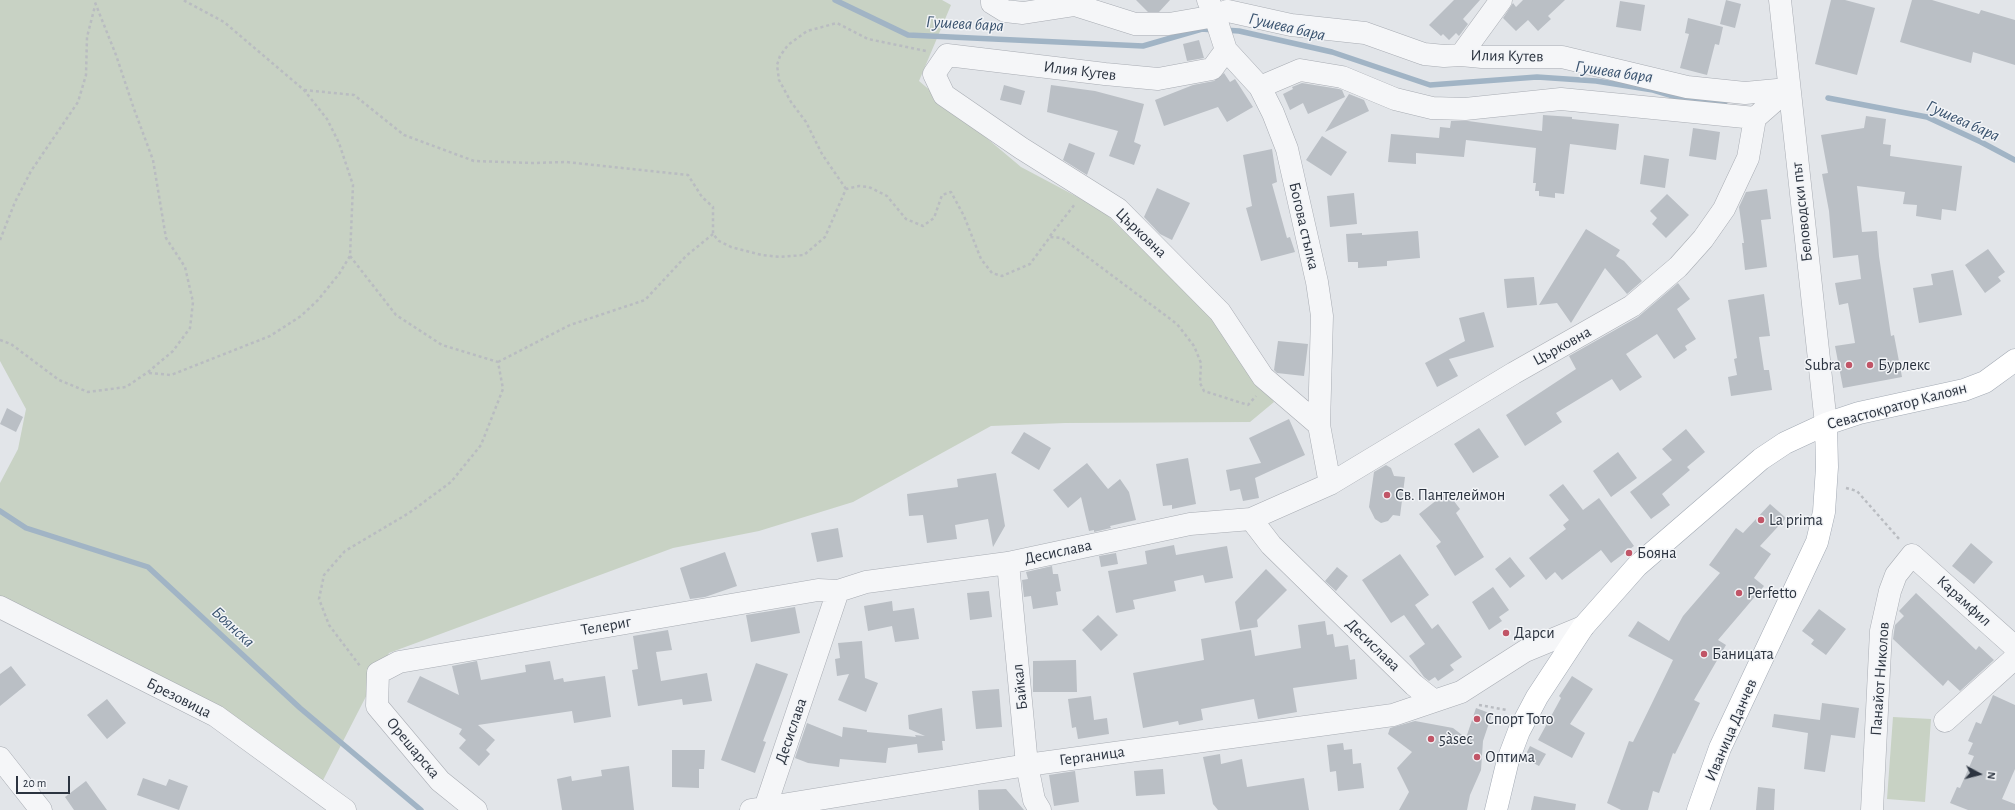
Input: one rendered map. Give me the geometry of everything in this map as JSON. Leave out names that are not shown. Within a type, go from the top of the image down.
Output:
[{"type":"main road","name":"Севастократор Калоян","points":[[1496,810],[1508,760],[1519,731],[1537,697],[1583,627],[1637,566],[1761,459],[1785,443],[1826,424],[1850,415],[1964,390],[1985,382],[2015,360]]},
{"type":"main road","name":"Иваница Данчев","points":[[1698,810],[1720,748],[1817,542],[1822,527],[1826,483],[1826,424]]},
{"type":"street","points":[[992,0],[1005,11],[1023,13],[1075,5],[1135,24],[1169,24],[1222,7]]},
{"type":"street","points":[[1461,55],[1501,0]]},
{"type":"street","name":"Беловодски път","points":[[1780,0],[1788,89],[1826,424]]},
{"type":"street","name":"Богова стъпка","points":[[1222,7],[1226,50],[1260,87],[1273,113],[1286,150],[1317,282],[1322,316],[1319,425],[1330,484]]},
{"type":"street","name":"Илия Кутев","points":[[1222,7],[1291,25],[1365,33],[1424,54],[1482,57],[1562,57],[1688,87],[1745,93],[1788,89]]},
{"type":"street","name":"Илия Кутев","points":[[947,55],[1158,79],[1212,69],[1226,50]]},
{"type":"street","name":"Църковна","points":[[947,55],[934,74],[944,95],[1021,148],[1118,209],[1220,312],[1262,377],[1319,425]]},
{"type":"street","points":[[1260,87],[1300,70],[1342,77],[1394,99],[1432,108],[1465,109],[1561,99],[1755,118],[1788,89]]},
{"type":"street","name":"Църковна","points":[[1251,519],[1330,484],[1514,373],[1632,306],[1678,267],[1703,239],[1724,209],[1748,158],[1755,118]]},
{"type":"street","name":"Десислава","points":[[758,809],[838,591],[866,582],[1008,563],[1190,524],[1251,519],[1271,545],[1414,685],[1433,700]]},
{"type":"street","name":"Карамфил","points":[[1912,555],[2015,647]]},
{"type":"street","name":"Панайот Николов","points":[[1872,810],[1881,631],[1890,590],[1896,575],[1912,555]]},
{"type":"street","name":"Байкал","points":[[1008,563],[1027,765],[1034,800],[1040,810]]},
{"type":"street","name":"Телериг","points":[[378,673],[399,662],[818,590],[838,591]]},
{"type":"street","name":"Брезовица","points":[[0,607],[216,716],[345,810]]},
{"type":"street","name":"Севастократор Калоян","points":[[1433,700],[1461,692],[1525,650],[1583,627]]},
{"type":"street","points":[[1945,721],[2015,658]]},
{"type":"street","name":"Орешарска","points":[[378,673],[377,706],[440,781],[476,810]]},
{"type":"street","name":"Герганица","points":[[758,809],[1027,765],[1393,715],[1433,700]]},
{"type":"street","points":[[0,758],[41,810]]},
{"type":"path","points":[[0,340],[11,344],[59,380],[88,392],[126,387],[148,372],[173,351],[190,328],[193,302],[185,267],[166,238],[153,160],[116,55],[94,0]]},
{"type":"path","points":[[148,372],[171,375],[270,336],[301,316],[318,300],[339,274],[350,256],[354,185],[339,143],[327,119],[304,90],[224,22],[183,0]]},
{"type":"path","points":[[0,240],[15,202],[31,171],[78,102],[86,75],[87,37],[96,6]]},
{"type":"path","points":[[846,189],[822,154],[806,122],[791,102],[779,80],[778,65],[780,56],[788,45],[807,31],[837,23],[868,39],[947,55]]},
{"type":"path","points":[[304,90],[354,94],[404,135],[474,160],[533,163],[566,162],[688,175],[702,197],[713,207],[713,234],[719,241],[731,247],[762,255],[780,257],[804,255],[825,237],[846,189]]},
{"type":"path","points":[[846,189],[859,186],[869,187],[887,196],[906,219],[923,226],[934,218],[942,195],[951,192],[964,216],[981,259],[992,273],[1002,276],[1030,264],[1085,188]]},
{"type":"path","points":[[350,256],[396,316],[442,345],[498,362],[570,325],[645,300],[686,256],[713,234]]},
{"type":"path","points":[[1050,237],[1062,238],[1177,324],[1194,346],[1201,364],[1200,383],[1204,391],[1248,405],[1258,395],[1262,377]]},
{"type":"path","points":[[378,673],[358,666],[329,625],[319,599],[324,575],[345,551],[409,513],[451,482],[481,445],[503,389],[498,362]]},
{"type":"path","points":[[1826,483],[1857,491],[1912,555]]},
{"type":"path","points":[[1483,706],[1498,708]]},
{"type":"green space","points":[[0,0],[942,0],[951,5],[919,81],[1021,167],[1102,210],[1218,322],[1274,402],[1250,422],[1065,423],[991,426],[853,502],[759,531],[673,548],[389,653],[318,790],[216,716],[0,607],[0,483],[18,449],[26,409],[0,361]]},
{"type":"green space","points":[[1893,717],[1931,719],[1925,802],[1887,799]]},
{"type":"building","points":[[1136,0],[1170,0],[1159,12],[1148,12]]},
{"type":"building","points":[[1454,0],[1480,0],[1463,19],[1468,24],[1459,36],[1456,33],[1449,40],[1443,34],[1441,36],[1429,25]]},
{"type":"building","points":[[1523,0],[1565,0],[1548,16],[1551,19],[1538,31],[1528,20],[1516,31],[1503,18],[1513,3],[1516,7]]},
{"type":"building","points":[[1726,0],[1741,4],[1735,28],[1720,24]]},
{"type":"building","points":[[1831,0],[1845,0],[1875,8],[1857,75],[1815,64]]},
{"type":"building","points":[[1912,0],[1932,0],[1979,14],[1981,10],[2015,20],[2015,65],[1973,52],[1971,63],[1900,42]]},
{"type":"building","points":[[1620,1],[1645,5],[1641,31],[1616,27]]},
{"type":"building","points":[[1688,18],[1723,27],[1719,45],[1715,44],[1707,75],[1680,68],[1689,34],[1685,33]]},
{"type":"building","points":[[1199,40],[1204,58],[1187,61],[1183,44]]},
{"type":"building","points":[[1224,73],[1230,82],[1235,79],[1253,107],[1227,122],[1218,107],[1164,126],[1155,100],[1193,85],[1214,81]]},
{"type":"building","points":[[1302,83],[1339,89],[1342,90],[1345,97],[1308,114],[1303,103],[1290,110],[1283,94],[1293,89],[1292,87]]},
{"type":"building","points":[[1004,85],[1025,91],[1021,105],[1000,100]]},
{"type":"building","points":[[1051,85],[1095,91],[1144,104],[1134,142],[1141,145],[1134,165],[1109,156],[1118,131],[1047,112]]},
{"type":"building","points":[[1349,94],[1364,100],[1369,111],[1325,132]]},
{"type":"building","points":[[1543,115],[1572,117],[1572,119],[1619,124],[1616,150],[1570,144],[1564,194],[1555,193],[1555,198],[1539,196],[1539,191],[1535,191],[1536,183],[1533,183],[1536,148],[1466,140],[1464,157],[1416,153],[1416,164],[1388,162],[1391,134],[1439,138],[1440,127],[1450,128],[1451,121],[1468,121],[1542,131]]},
{"type":"building","points":[[1866,116],[1886,119],[1883,144],[1891,145],[1890,156],[1962,166],[1956,211],[1942,209],[1941,220],[1916,216],[1917,205],[1903,204],[1905,192],[1857,186],[1862,232],[1877,231],[1879,256],[1891,336],[1894,335],[1902,377],[1843,388],[1835,346],[1855,343],[1848,303],[1839,305],[1835,283],[1861,279],[1858,255],[1833,258],[1829,211],[1822,174],[1828,173],[1821,135],[1864,128]]},
{"type":"building","points":[[1693,128],[1720,132],[1716,160],[1689,156]]},
{"type":"building","points":[[1322,136],[1347,152],[1331,176],[1306,160]]},
{"type":"building","points":[[1069,143],[1095,153],[1087,175],[1063,160]]},
{"type":"building","points":[[1272,149],[1277,182],[1272,184],[1287,238],[1290,237],[1295,252],[1261,261],[1246,208],[1252,206],[1243,155]]},
{"type":"building","points":[[1644,155],[1669,159],[1665,188],[1640,184]]},
{"type":"building","points":[[1157,188],[1190,203],[1172,240],[1160,234],[1144,217]]},
{"type":"building","points":[[1767,189],[1771,219],[1761,220],[1767,267],[1745,270],[1742,243],[1744,243],[1739,207],[1746,192]]},
{"type":"building","points":[[1354,193],[1357,224],[1330,227],[1327,196]]},
{"type":"building","points":[[1667,194],[1689,215],[1666,238],[1652,224],[1657,218],[1650,211]]},
{"type":"building","points":[[1586,229],[1620,250],[1616,256],[1624,261],[1642,281],[1627,294],[1605,268],[1571,323],[1557,303],[1539,305]]},
{"type":"building","points":[[1418,231],[1420,258],[1387,261],[1387,266],[1358,268],[1358,262],[1348,262],[1346,234],[1362,233],[1362,235]]},
{"type":"building","points":[[1988,249],[2005,272],[1998,277],[2001,281],[1985,293],[1965,265]]},
{"type":"building","points":[[1953,270],[1962,315],[1919,323],[1913,288],[1933,285],[1931,274]]},
{"type":"building","points":[[1534,277],[1537,305],[1507,308],[1504,279]]},
{"type":"building","points":[[1678,283],[1690,299],[1677,309],[1696,339],[1685,346],[1687,350],[1674,359],[1657,334],[1626,354],[1642,377],[1620,391],[1612,379],[1556,413],[1562,422],[1525,446],[1506,415],[1576,369],[1569,356],[1638,317]]},
{"type":"building","points":[[1764,294],[1770,336],[1759,337],[1764,370],[1769,370],[1772,390],[1731,396],[1728,377],[1737,375],[1734,359],[1737,358],[1728,300]]},
{"type":"building","points":[[1484,312],[1494,347],[1449,359],[1458,376],[1437,387],[1425,363],[1465,341],[1459,318]]},
{"type":"building","points":[[1278,341],[1308,344],[1304,376],[1277,373],[1274,370]]},
{"type":"building","points":[[7,408],[23,417],[16,432],[0,424]]},
{"type":"building","points":[[1289,419],[1305,455],[1255,478],[1259,498],[1243,501],[1240,489],[1230,491],[1226,470],[1261,463],[1249,438]]},
{"type":"building","points":[[1479,428],[1499,457],[1473,473],[1454,444]]},
{"type":"building","points":[[1686,429],[1705,452],[1687,467],[1690,470],[1662,494],[1670,505],[1651,519],[1630,492],[1672,460],[1662,449]]},
{"type":"building","points":[[1024,432],[1051,448],[1039,470],[1011,453]]},
{"type":"building","points":[[1618,452],[1637,478],[1611,497],[1593,471]]},
{"type":"building","points":[[1188,458],[1196,504],[1172,509],[1172,505],[1163,506],[1156,464]]},
{"type":"building","points":[[1087,463],[1108,489],[1120,479],[1129,492],[1136,520],[1110,526],[1111,528],[1094,532],[1094,530],[1089,531],[1081,497],[1068,508],[1053,490]]},
{"type":"building","name":"Св. Пантелеймон","points":[[1386,465],[1391,468],[1394,476],[1405,477],[1400,516],[1393,515],[1388,521],[1381,523],[1375,519],[1369,507],[1374,472]]},
{"type":"building","points":[[996,473],[1005,526],[993,547],[988,519],[955,525],[957,539],[927,543],[923,515],[909,516],[907,494],[958,487],[957,479]]},
{"type":"building","points":[[1563,484],[1583,510],[1599,498],[1634,546],[1611,563],[1601,550],[1562,580],[1555,572],[1546,580],[1529,558],[1566,529],[1563,525],[1569,520],[1549,495]]},
{"type":"building","points":[[1447,492],[1460,509],[1456,513],[1484,557],[1455,576],[1436,546],[1441,542],[1419,514]]},
{"type":"building","points":[[1770,504],[1786,518],[1760,546],[1771,554],[1754,578],[1764,586],[1718,640],[1726,645],[1694,700],[1700,703],[1675,754],[1673,753],[1659,793],[1653,791],[1648,810],[1621,810],[1607,803],[1629,741],[1633,742],[1673,660],[1628,636],[1638,621],[1669,641],[1683,616],[1720,573],[1709,565],[1736,528],[1743,533]]},
{"type":"building","points":[[838,528],[843,557],[817,562],[811,533]]},
{"type":"building","points":[[1971,543],[1993,562],[1974,584],[1952,566]]},
{"type":"building","points":[[1174,545],[1176,555],[1227,546],[1233,578],[1205,583],[1203,575],[1174,581],[1176,591],[1133,600],[1135,609],[1116,613],[1108,571],[1147,564],[1145,551]]},
{"type":"building","points":[[725,552],[737,586],[705,597],[690,599],[680,568]]},
{"type":"building","points":[[1116,553],[1118,564],[1101,567],[1099,556]]},
{"type":"building","points":[[1400,554],[1429,595],[1415,605],[1432,629],[1438,624],[1462,657],[1450,665],[1454,670],[1438,681],[1435,677],[1429,681],[1424,677],[1409,656],[1425,644],[1404,615],[1391,623],[1362,580]]},
{"type":"building","points":[[1510,557],[1525,576],[1510,588],[1495,569]]},
{"type":"building","points":[[1052,566],[1053,574],[1058,574],[1061,591],[1056,592],[1058,605],[1033,609],[1031,596],[1024,597],[1022,580],[1028,579],[1026,572]]},
{"type":"building","points":[[1337,567],[1348,576],[1336,591],[1325,581]]},
{"type":"building","points":[[1266,569],[1287,590],[1257,620],[1258,627],[1240,630],[1235,602]]},
{"type":"building","points":[[1493,587],[1509,610],[1499,617],[1502,621],[1489,630],[1472,602]]},
{"type":"building","points":[[989,591],[992,617],[970,620],[967,593]]},
{"type":"building","points":[[1916,593],[1976,650],[1979,646],[1994,660],[1960,691],[1948,680],[1943,686],[1893,639],[1895,625],[1904,616],[1899,611]]},
{"type":"building","points":[[892,601],[893,611],[914,608],[919,639],[895,642],[892,626],[868,631],[864,606]]},
{"type":"building","points":[[795,607],[800,633],[751,642],[746,615]]},
{"type":"building","points":[[1819,609],[1846,629],[1826,655],[1811,644],[1814,640],[1802,631]]},
{"type":"building","points":[[1098,615],[1118,635],[1101,651],[1082,630]]},
{"type":"building","points":[[1325,621],[1327,635],[1333,634],[1335,647],[1348,645],[1350,660],[1355,659],[1357,679],[1293,688],[1297,712],[1258,719],[1254,699],[1201,709],[1203,720],[1179,725],[1178,721],[1143,728],[1133,673],[1204,660],[1201,639],[1251,630],[1255,656],[1301,648],[1298,625]]},
{"type":"building","points":[[668,630],[672,650],[656,652],[661,681],[707,673],[712,701],[683,705],[682,699],[638,706],[632,670],[638,669],[633,636]]},
{"type":"building","points":[[862,641],[865,678],[878,683],[866,712],[838,700],[849,674],[837,676],[835,659],[840,658],[838,643]]},
{"type":"building","points":[[1076,660],[1077,692],[1033,692],[1033,661]]},
{"type":"building","points":[[477,661],[481,680],[526,672],[525,665],[550,661],[554,680],[563,678],[564,682],[605,676],[611,717],[574,723],[572,711],[478,725],[495,740],[486,750],[490,754],[479,766],[459,748],[466,740],[459,734],[462,729],[407,702],[420,676],[459,695],[452,666]]},
{"type":"building","points":[[756,663],[788,674],[763,741],[766,742],[755,773],[721,760]]},
{"type":"building","points":[[11,666],[26,685],[0,706],[0,674]]},
{"type":"building","points":[[1572,676],[1593,689],[1570,724],[1585,733],[1572,758],[1538,740],[1561,698],[1559,696]]},
{"type":"building","points":[[999,689],[1002,727],[976,729],[972,691]]},
{"type":"building","points":[[1993,695],[2015,705],[2015,769],[2002,799],[2015,804],[2015,810],[1968,810],[1950,803],[1957,787],[1960,788],[1974,756],[1968,754],[1973,743],[1968,741],[1976,722],[1981,724]]},
{"type":"building","points":[[1091,696],[1094,720],[1107,718],[1109,734],[1078,739],[1076,727],[1072,728],[1068,699]]},
{"type":"building","points":[[107,699],[126,723],[107,739],[87,715]]},
{"type":"building","points":[[1822,703],[1859,708],[1855,738],[1831,735],[1825,772],[1804,769],[1808,733],[1772,727],[1774,714],[1820,720]]},
{"type":"building","points":[[942,708],[945,741],[942,741],[943,750],[918,753],[917,744],[888,748],[886,763],[840,759],[839,767],[808,763],[795,758],[807,723],[842,737],[843,727],[867,730],[867,732],[916,737],[915,735],[925,736],[909,729],[908,715]]},
{"type":"building","points":[[1476,708],[1492,714],[1483,741],[1481,770],[1470,795],[1467,810],[1399,810],[1409,792],[1397,768],[1412,752],[1388,734],[1390,728],[1415,721],[1453,728],[1466,738]]},
{"type":"building","points":[[1343,743],[1344,750],[1352,749],[1353,764],[1361,763],[1364,788],[1338,791],[1336,771],[1330,772],[1327,745]]},
{"type":"building","points":[[1530,746],[1546,754],[1539,766],[1524,758]]},
{"type":"building","points":[[672,750],[705,750],[704,769],[699,769],[699,788],[672,787]]},
{"type":"building","points":[[1220,754],[1221,764],[1242,759],[1247,787],[1304,778],[1309,810],[1218,810],[1213,804],[1203,757]]},
{"type":"building","points":[[629,766],[634,810],[562,810],[557,779],[571,776],[572,781],[602,776],[601,770]]},
{"type":"building","points":[[1163,769],[1165,794],[1136,796],[1134,771]]},
{"type":"building","points":[[1075,771],[1079,802],[1054,806],[1049,775]]},
{"type":"building","points":[[143,778],[166,786],[169,779],[188,786],[179,810],[137,795]]},
{"type":"building","points":[[86,781],[107,810],[74,810],[65,797]]},
{"type":"building","points":[[1758,787],[1775,789],[1774,810],[1756,810]]},
{"type":"building","points":[[1006,789],[1024,810],[979,810],[978,790]]},
{"type":"building","points":[[1534,796],[1576,804],[1575,810],[1531,810]]},
{"type":"waterway","name":"Гушева бара","points":[[835,0],[908,35],[1143,46],[1202,29],[1214,30]]},
{"type":"waterway","name":"Гушева бара","points":[[1224,30],[1239,31],[1332,52],[1430,85],[1537,77],[1596,81],[1653,90],[1683,99],[1725,102]]},
{"type":"waterway","name":"Гушева бара","points":[[1828,98],[1927,117],[1981,142],[2015,160]]},
{"type":"waterway","name":"Боянска","points":[[0,511],[26,528],[148,567],[300,708],[421,810]]},
{"type":"place","name":"Subra","points":[[1849,365]]},
{"type":"place","name":"Бурлекс","points":[[1870,365]]},
{"type":"place","name":"Св. Пантелеймон","points":[[1387,495]]},
{"type":"place","name":"La prima","points":[[1761,520]]},
{"type":"place","name":"Бояна","points":[[1629,553]]},
{"type":"place","name":"Perfetto","points":[[1739,593]]},
{"type":"place","name":"Дарси","points":[[1506,633]]},
{"type":"place","name":"Баницата","points":[[1704,654]]},
{"type":"place","name":"Спорт Тото","points":[[1477,719]]},
{"type":"place","name":"5àsec","points":[[1431,739]]},
{"type":"place","name":"Оптима","points":[[1477,757]]}]
